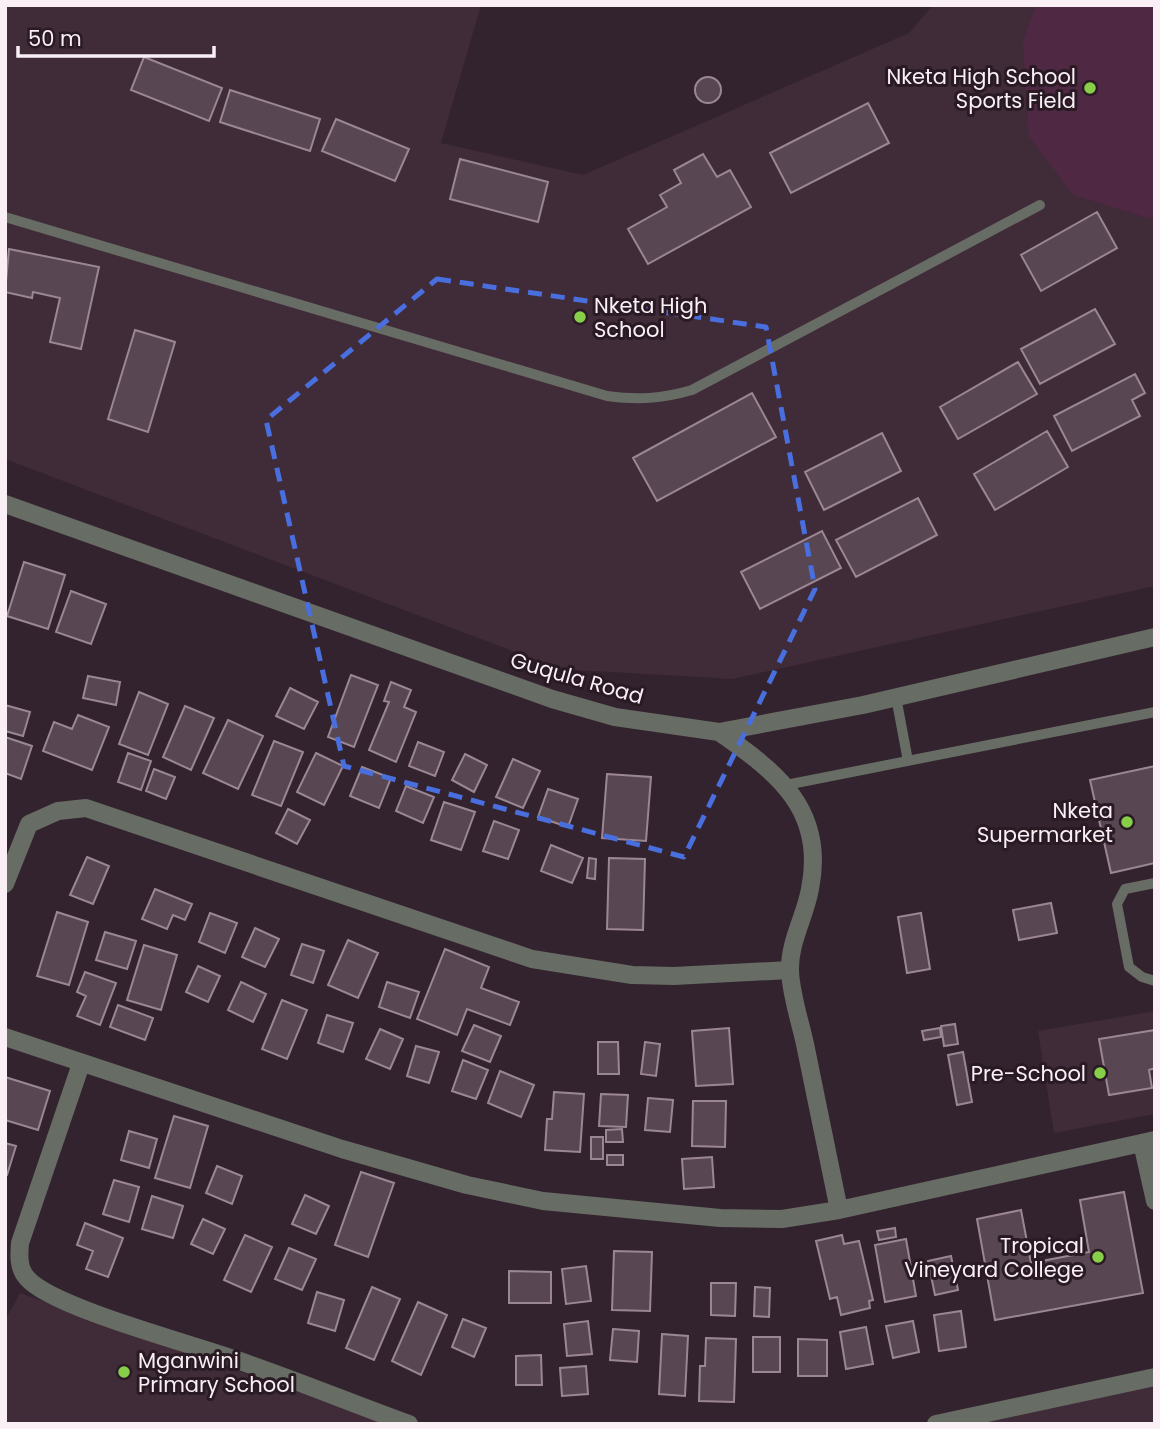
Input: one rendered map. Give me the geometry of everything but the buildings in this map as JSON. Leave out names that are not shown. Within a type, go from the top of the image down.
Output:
[{"type":"street","name":"Guqula Road","points":[[5,504],[552,699],[615,717],[719,732],[788,721],[1155,637]]},
{"type":"street","points":[[719,732],[758,759],[786,785],[802,808],[813,862],[810,890],[796,929],[790,971],[839,1210]]},
{"type":"street","points":[[5,884],[29,824],[58,811],[86,808],[531,959],[632,975],[790,971]]},
{"type":"street","points":[[5,1037],[401,1167],[542,1201],[749,1220],[782,1219],[839,1210],[1148,1142],[1155,1201]]},
{"type":"street","points":[[81,1064],[20,1243],[18,1261],[26,1277],[41,1290],[69,1304],[236,1360],[409,1424]]},
{"type":"street","points":[[936,1424],[1155,1377]]},
{"type":"lane","points":[[5,217],[607,396],[639,400],[664,398],[692,390],[1040,205]]},
{"type":"lane","points":[[896,697],[908,761]]},
{"type":"lane","points":[[786,785],[1155,712]]},
{"type":"lane","points":[[1155,883],[1125,889],[1116,904],[1129,967],[1142,977],[1155,981]]},
{"type":"highlighted area","points":[[437,279],[766,327],[815,589],[684,857],[344,766],[266,420]]},
{"type":"shaded area","name":"Nketa High School","points":[[5,5],[481,5],[441,143],[583,175],[909,33],[933,5],[1155,5],[1155,586],[732,679],[560,669],[5,459]]},
{"type":"shaded area","name":"Nketa High School Sports Field","points":[[1036,5],[1155,5],[1155,220],[1073,195],[1029,136],[1023,41]]},
{"type":"shaded area","name":"Pre-School","points":[[1155,1011],[1155,1114],[1054,1133],[1038,1031]]},
{"type":"shaded area","name":"Mganwini Primary School","points":[[20,1293],[387,1424],[5,1424],[5,1321]]},
{"type":"shaded area","points":[[1155,1383],[1155,1424],[963,1424]]},
{"type":"place","name":"Nketa High School Sports Field","points":[[1090,88]]},
{"type":"place","name":"Nketa High School","points":[[580,317]]},
{"type":"place","name":"Nketa Supermarket","points":[[1127,822]]},
{"type":"place","name":"Pre-School","points":[[1100,1073]]},
{"type":"place","name":"Tropical Vineyard College","points":[[1098,1257]]},
{"type":"place","name":"Mganwini Primary School","points":[[124,1372]]}]
